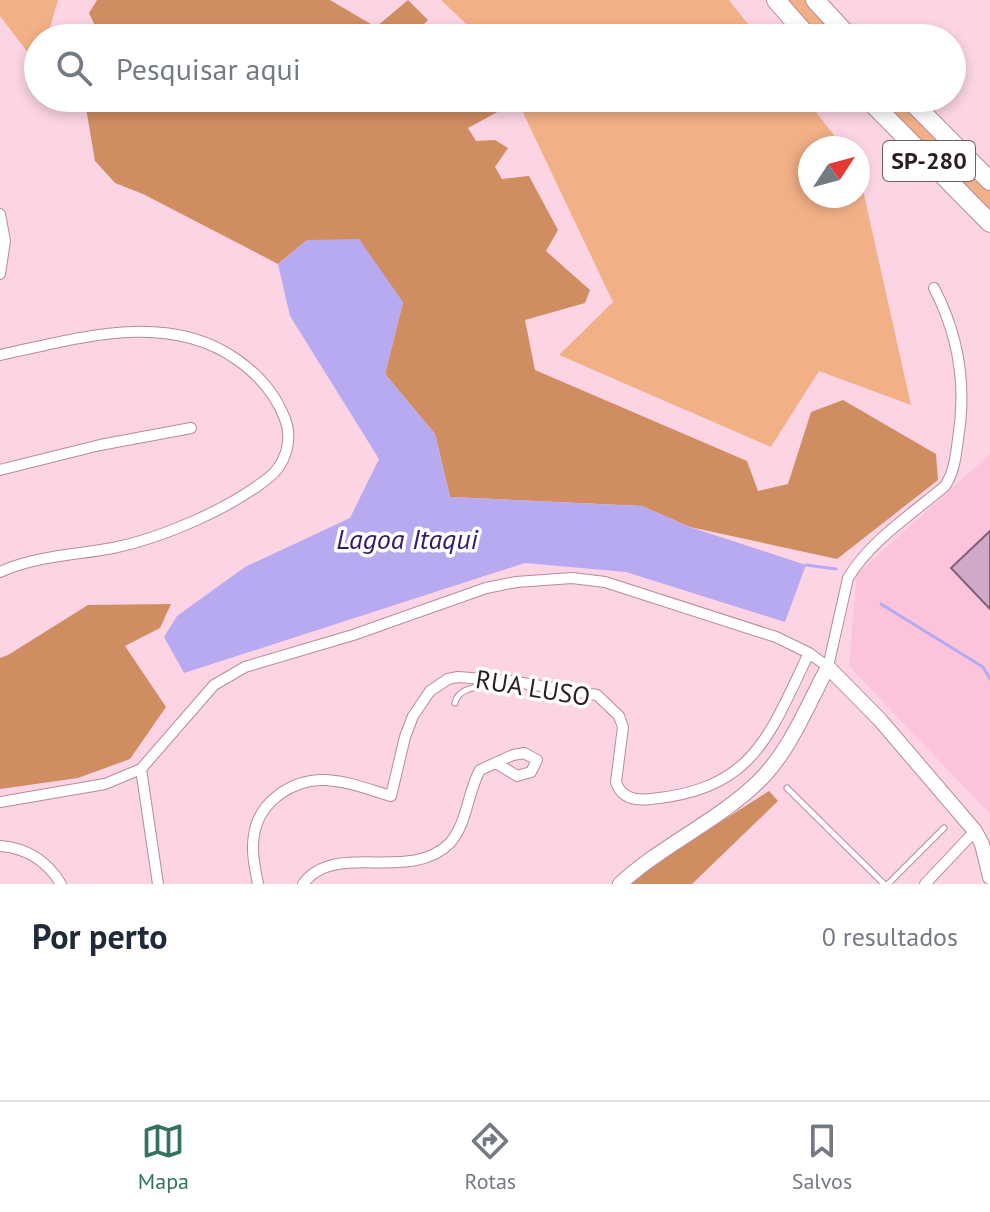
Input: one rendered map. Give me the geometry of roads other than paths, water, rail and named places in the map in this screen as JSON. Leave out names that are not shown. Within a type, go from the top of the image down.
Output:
[{"type":"highway","points":[[776,0],[797,24]]},
{"type":"highway","points":[[815,0],[837,24]]},
{"type":"highway","name":"SP-280","points":[[881,112],[990,223]]},
{"type":"highway","name":"SP-280","points":[[923,112],[982,169],[990,181]]},
{"type":"street","points":[[0,214],[5,241],[0,274]]},
{"type":"street","points":[[620,884],[674,842],[747,793],[779,757],[828,667],[853,570],[865,555],[945,486],[952,471],[963,408],[962,372],[949,322],[934,288]]},
{"type":"street","points":[[0,355],[131,331],[161,332],[202,341],[222,349],[257,376],[271,392],[289,434],[281,463],[268,479],[204,516],[128,545],[39,560],[0,572]]},
{"type":"street","points":[[0,470],[100,445],[191,428]]},
{"type":"street","points":[[0,802],[105,784],[141,769],[196,702],[226,676],[245,667],[340,639],[486,588],[516,582],[572,578],[605,582],[776,637],[809,653],[828,667],[881,721],[975,831],[982,844],[990,877]]},
{"type":"street","name":"RUA LUSO","points":[[258,884],[254,833],[260,816],[280,794],[297,783],[328,780],[391,796],[413,716],[430,691],[448,679],[510,681],[597,695],[619,716],[623,727],[616,782],[618,790],[629,798],[652,799],[713,786],[749,761],[775,724],[809,653]]},
{"type":"street","points":[[303,884],[312,874],[328,866],[400,867],[433,857],[458,833],[480,770],[496,763]]},
{"type":"street","points":[[141,769],[158,884]]},
{"type":"street","points":[[925,884],[975,831]]},
{"type":"street","points":[[0,846],[35,855],[52,869],[61,884]]},
{"type":"lane","points":[[455,703],[465,689],[510,681]]},
{"type":"lane","points":[[787,788],[886,884],[944,828]]},
{"type":"water","name":"Lagoa Itaqui","points":[[359,239],[403,302],[385,374],[435,434],[450,497],[642,506],[690,527],[806,565],[785,622],[626,572],[525,563],[184,673],[164,637],[177,616],[245,567],[350,518],[379,459],[290,316],[278,264],[307,240]]},
{"type":"waterway","points":[[806,565],[836,569]]},
{"type":"waterway","points":[[881,604],[983,667],[990,679]]}]
